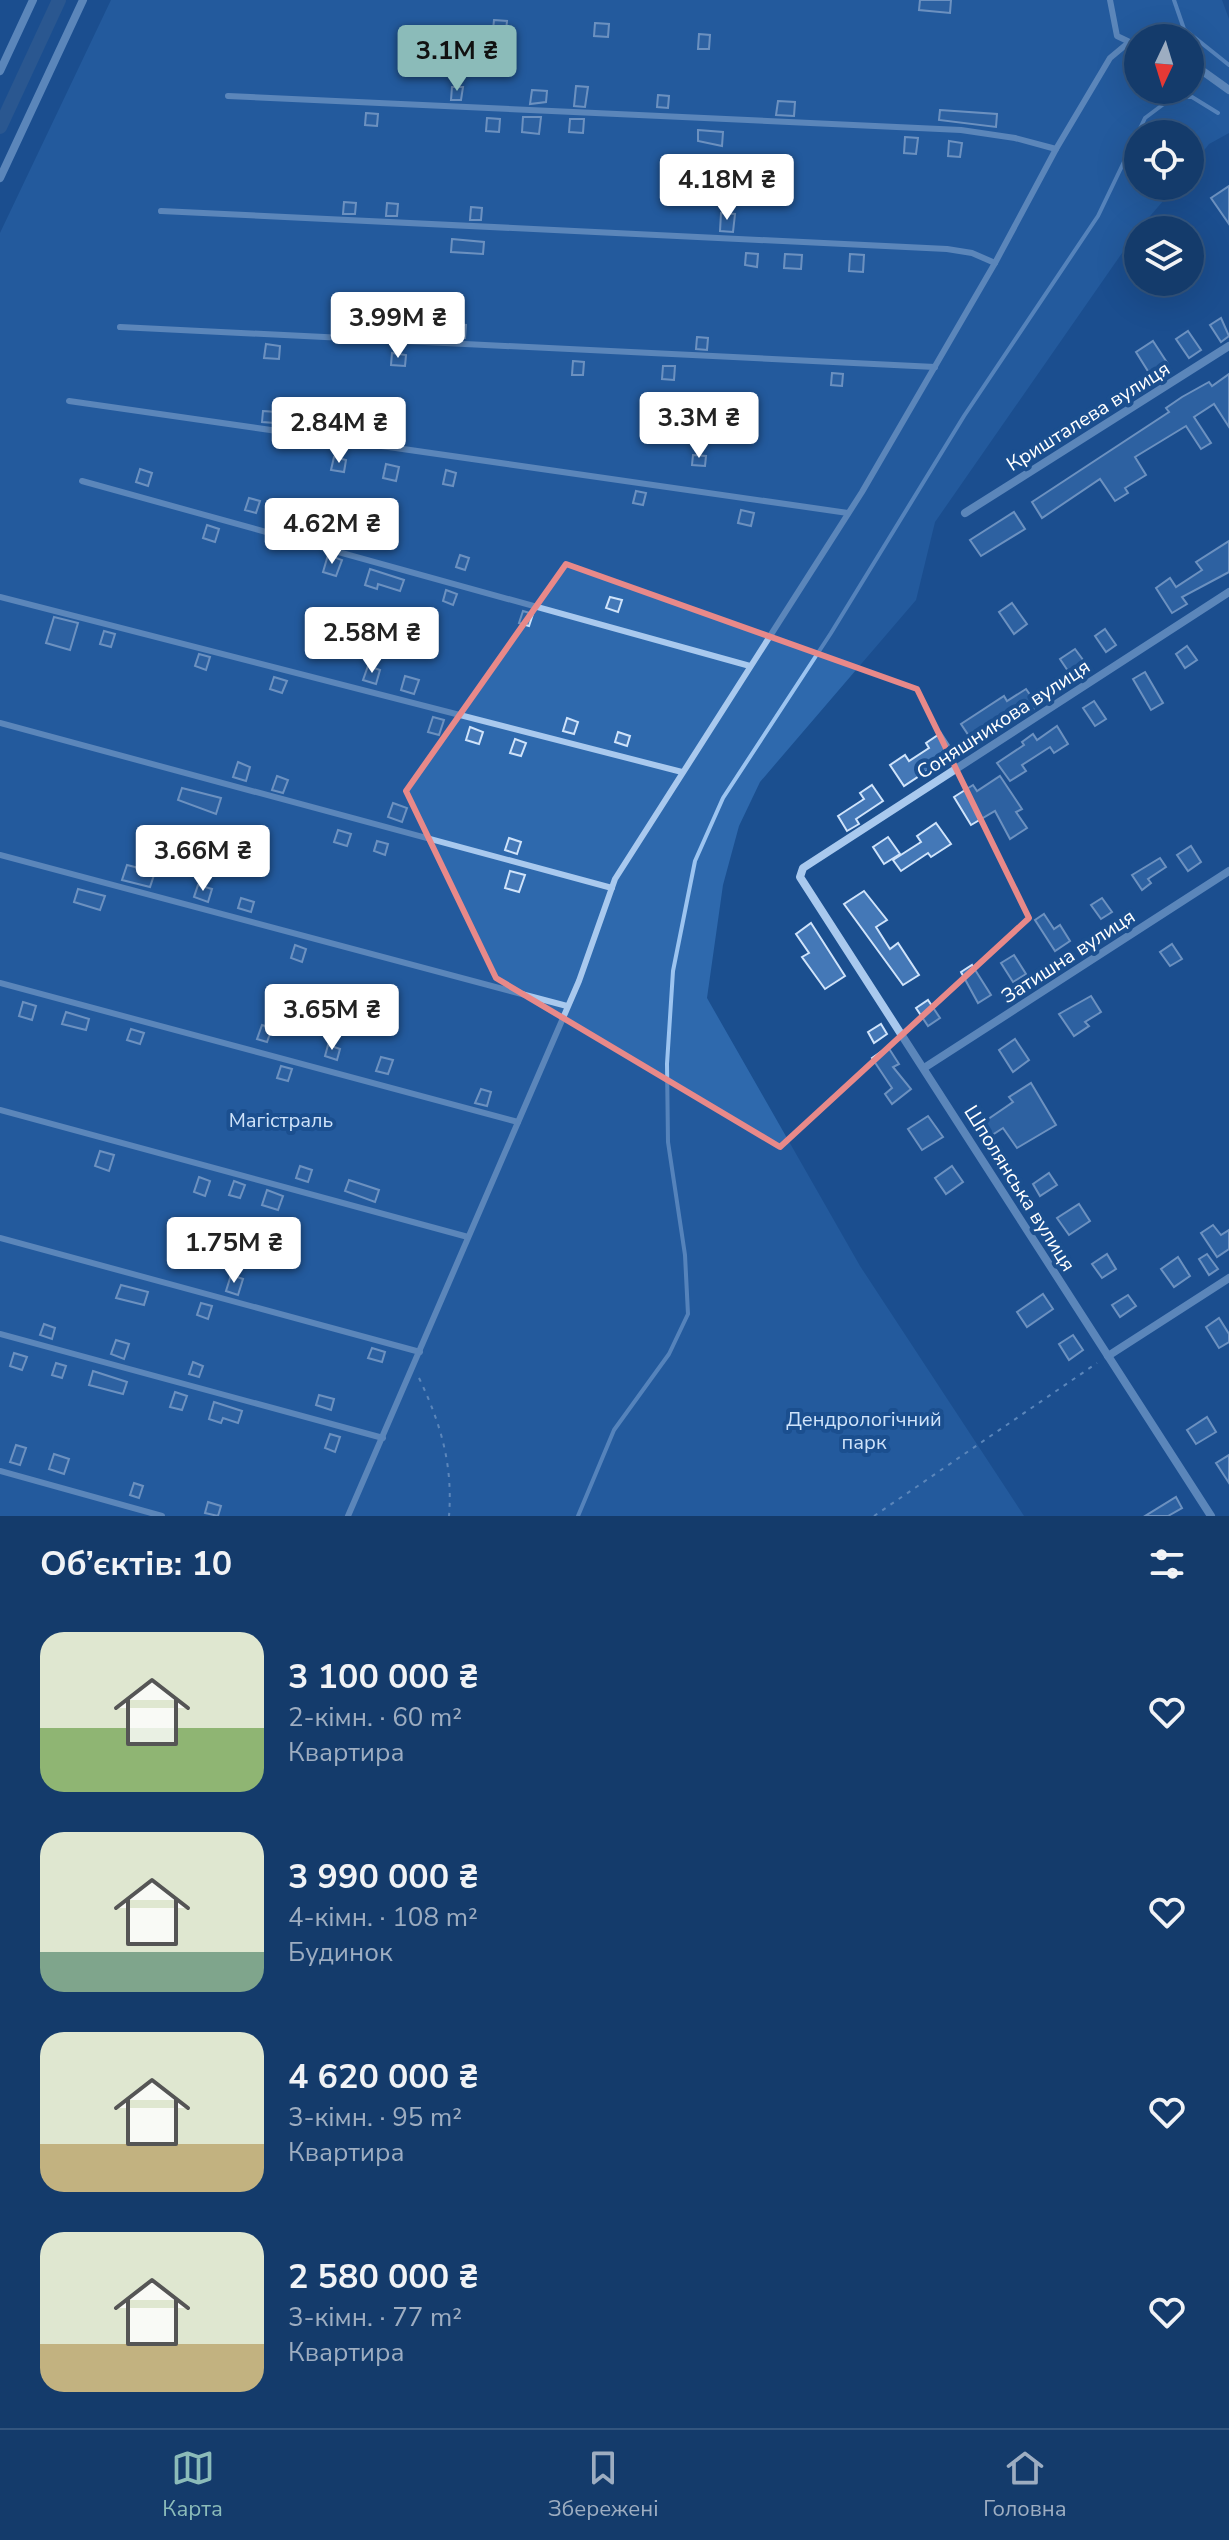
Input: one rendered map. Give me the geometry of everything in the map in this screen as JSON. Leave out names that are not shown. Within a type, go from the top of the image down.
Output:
[{"type":"street","points":[[0,71],[33,0]]},
{"type":"street","points":[[0,178],[83,0]]},
{"type":"street","points":[[1204,72],[1229,90]]},
{"type":"street","name":"Кришталева вулиця","points":[[965,513],[1229,346]]},
{"type":"street","name":"Соняшникова вулиця","points":[[800,877],[803,868],[1229,592]]},
{"type":"street","name":"Затишна вулиця","points":[[924,1068],[1229,871]]},
{"type":"street","name":"Шполянська вулиця","points":[[800,877],[1211,1516]]},
{"type":"street","points":[[1108,1356],[1229,1278]]},
{"type":"lane","points":[[1110,0],[1117,36],[1124,40]]},
{"type":"lane","points":[[348,1516],[567,1006],[612,888],[682,772],[848,513],[995,263],[1056,149],[1110,58],[1124,51]]},
{"type":"lane","points":[[228,96],[961,130],[1015,138],[1056,149]]},
{"type":"lane","points":[[161,211],[947,249],[972,253],[995,263]]},
{"type":"lane","points":[[120,327],[935,367]]},
{"type":"lane","points":[[69,401],[848,513]]},
{"type":"lane","points":[[82,481],[750,666]]},
{"type":"lane","points":[[0,597],[682,772]]},
{"type":"lane","points":[[0,723],[612,888]]},
{"type":"lane","points":[[0,855],[567,1006]]},
{"type":"lane","points":[[0,983],[518,1122]]},
{"type":"lane","points":[[0,1110],[468,1237]]},
{"type":"lane","points":[[0,1238],[420,1352]]},
{"type":"lane","points":[[0,1334],[383,1438]]},
{"type":"lane","points":[[0,1471],[162,1516]]},
{"type":"path","points":[[874,1516],[1108,1356]]},
{"type":"path","points":[[414,1366],[442,1430],[449,1459],[449,1516]]},
{"type":"highlighted area","points":[[566,564],[917,689],[1029,918],[780,1147],[496,978],[406,791]]},
{"type":"green space","points":[[111,0],[1222,0],[1229,19],[1229,133],[1204,150],[1204,120],[1124,120],[1124,200],[1164,200],[1150,216],[1124,216],[1124,250],[935,522],[916,600],[760,782],[739,826],[723,885],[707,998],[860,1266],[1024,1516],[0,1516],[0,233]]},
{"type":"building","points":[[920,0],[951,0],[950,13],[919,10]]},
{"type":"building","points":[[494,20],[507,21],[506,31],[493,30]]},
{"type":"building","points":[[595,23],[609,24],[608,37],[594,36]]},
{"type":"building","points":[[699,34],[710,35],[709,49],[698,49]]},
{"type":"building","points":[[576,86],[588,87],[585,107],[574,106]]},
{"type":"building","points":[[452,87],[463,87],[461,100],[451,100]]},
{"type":"building","points":[[532,90],[547,91],[546,102],[530,104]]},
{"type":"building","points":[[658,95],[669,96],[668,108],[657,107]]},
{"type":"building","points":[[778,101],[795,102],[794,116],[776,115]]},
{"type":"building","points":[[940,110],[997,114],[996,127],[939,120]]},
{"type":"building","points":[[366,113],[378,114],[377,126],[365,125]]},
{"type":"building","points":[[523,117],[541,117],[539,134],[522,132]]},
{"type":"building","points":[[487,118],[500,119],[499,132],[486,131]]},
{"type":"building","points":[[570,119],[584,119],[583,133],[569,132]]},
{"type":"building","points":[[698,130],[723,132],[722,146],[698,141]]},
{"type":"building","points":[[905,137],[918,138],[916,154],[904,153]]},
{"type":"building","points":[[949,141],[962,143],[960,157],[948,156]]},
{"type":"building","points":[[1229,186],[1229,224],[1211,198]]},
{"type":"building","points":[[344,202],[356,203],[355,214],[343,214]]},
{"type":"building","points":[[387,203],[398,204],[397,216],[386,216]]},
{"type":"building","points":[[471,207],[482,208],[481,220],[470,220]]},
{"type":"building","points":[[721,213],[735,214],[733,232],[720,231]]},
{"type":"building","points":[[452,239],[484,242],[483,254],[451,252]]},
{"type":"building","points":[[746,253],[758,254],[757,267],[745,265]]},
{"type":"building","points":[[785,254],[802,255],[801,269],[784,268]]},
{"type":"building","points":[[850,254],[864,255],[863,272],[849,271]]},
{"type":"building","points":[[1221,318],[1229,336],[1221,342],[1210,325]]},
{"type":"building","points":[[452,324],[466,325],[465,338],[451,337]]},
{"type":"building","points":[[1188,331],[1201,350],[1189,358],[1176,339]]},
{"type":"building","points":[[697,337],[708,338],[707,350],[696,349]]},
{"type":"building","points":[[1153,341],[1168,364],[1151,376],[1136,352]]},
{"type":"building","points":[[266,344],[280,346],[279,359],[264,358]]},
{"type":"building","points":[[392,353],[406,355],[405,366],[391,365]]},
{"type":"building","points":[[573,361],[584,362],[583,375],[572,375]]},
{"type":"building","points":[[663,366],[675,366],[674,380],[662,379]]},
{"type":"building","points":[[832,373],[843,374],[842,386],[831,385]]},
{"type":"building","points":[[1229,374],[1229,427],[1214,404],[1194,417],[1211,443],[1201,449],[1186,426],[1135,457],[1146,475],[1125,488],[1128,493],[1115,501],[1100,479],[1042,518],[1032,502],[1169,412],[1166,408],[1182,397],[1209,382],[1212,386]]},
{"type":"building","points":[[263,411],[276,412],[275,423],[262,422]]},
{"type":"building","points":[[360,419],[373,420],[372,434],[359,433]]},
{"type":"building","points":[[693,455],[706,456],[705,466],[692,465]]},
{"type":"building","points":[[334,457],[346,460],[344,472],[331,470]]},
{"type":"building","points":[[386,464],[399,467],[396,481],[383,478]]},
{"type":"building","points":[[140,469],[152,473],[148,486],[136,482]]},
{"type":"building","points":[[446,470],[456,473],[453,486],[443,484]]},
{"type":"building","points":[[636,491],[646,493],[643,505],[633,503]]},
{"type":"building","points":[[249,498],[260,501],[256,513],[245,510]]},
{"type":"building","points":[[741,510],[754,513],[751,526],[738,523]]},
{"type":"building","points":[[1014,512],[1025,529],[981,556],[970,540]]},
{"type":"building","points":[[318,516],[330,520],[326,533],[313,529]]},
{"type":"building","points":[[207,525],[219,529],[215,542],[203,538]]},
{"type":"building","points":[[367,533],[378,536],[374,548],[363,545]]},
{"type":"building","points":[[1229,541],[1229,572],[1182,597],[1187,604],[1172,613],[1156,588],[1170,578],[1176,587],[1202,570],[1196,562]]},
{"type":"building","points":[[328,555],[342,560],[336,576],[323,572]]},
{"type":"building","points":[[460,555],[469,558],[465,570],[456,567]]},
{"type":"building","points":[[370,569],[404,580],[400,591],[378,584],[377,589],[365,585]]},
{"type":"building","points":[[446,590],[457,594],[453,605],[443,601]]},
{"type":"building","points":[[610,597],[622,600],[618,612],[606,608]]},
{"type":"building","points":[[1012,603],[1027,624],[1014,634],[999,612]]},
{"type":"building","points":[[523,611],[533,614],[529,626],[519,623]]},
{"type":"building","points":[[54,617],[78,623],[70,650],[46,643]]},
{"type":"building","points":[[1105,629],[1116,645],[1106,652],[1095,636]]},
{"type":"building","points":[[104,631],[115,634],[111,647],[100,644]]},
{"type":"building","points":[[1187,646],[1197,660],[1185,668],[1176,654]]},
{"type":"building","points":[[1075,649],[1086,664],[1070,674],[1060,659]]},
{"type":"building","points":[[199,654],[210,657],[206,670],[195,666]]},
{"type":"building","points":[[368,666],[380,670],[376,684],[363,680]]},
{"type":"building","points":[[1145,672],[1163,703],[1151,710],[1133,679]]},
{"type":"building","points":[[405,676],[419,680],[414,694],[401,690]]},
{"type":"building","points":[[274,677],[287,681],[282,693],[270,689]]},
{"type":"building","points":[[1026,689],[1038,706],[1019,718],[1015,712],[973,742],[961,724],[1004,696],[1007,701]]},
{"type":"building","points":[[1094,701],[1106,719],[1095,726],[1083,708]]},
{"type":"building","points":[[433,717],[444,720],[439,735],[428,732]]},
{"type":"building","points":[[567,718],[578,722],[574,734],[563,731]]},
{"type":"building","points":[[1057,726],[1068,744],[1054,753],[1050,747],[1022,765],[1026,771],[1010,781],[997,763],[1024,745],[1022,742],[1033,734],[1037,740]]},
{"type":"building","points":[[470,727],[483,732],[479,744],[466,740]]},
{"type":"building","points":[[618,732],[630,736],[627,746],[615,742]]},
{"type":"building","points":[[941,733],[954,753],[904,786],[890,765],[905,755],[909,761],[929,748],[926,743]]},
{"type":"building","points":[[515,739],[526,743],[521,756],[510,753]]},
{"type":"building","points":[[238,762],[250,767],[246,781],[233,777]]},
{"type":"building","points":[[277,776],[288,780],[283,793],[272,790]]},
{"type":"building","points":[[1000,776],[1022,809],[1016,812],[1027,828],[1010,839],[995,811],[971,825],[954,797],[973,785],[977,791]]},
{"type":"building","points":[[872,785],[883,801],[856,819],[859,824],[847,831],[838,816],[864,799],[860,793]]},
{"type":"building","points":[[182,788],[221,798],[216,814],[178,800]]},
{"type":"building","points":[[393,803],[407,808],[402,822],[388,817]]},
{"type":"building","points":[[936,823],[951,844],[931,857],[928,853],[901,871],[893,860],[921,842],[917,836]]},
{"type":"building","points":[[338,830],[351,834],[347,846],[334,842]]},
{"type":"building","points":[[888,837],[900,854],[884,864],[873,847]]},
{"type":"building","points":[[509,838],[521,842],[517,854],[505,850]]},
{"type":"building","points":[[377,841],[388,844],[385,855],[374,851]]},
{"type":"building","points":[[1191,846],[1201,862],[1188,871],[1177,855]]},
{"type":"building","points":[[1160,858],[1166,867],[1148,879],[1151,883],[1142,890],[1132,875]]},
{"type":"building","points":[[127,865],[155,872],[150,887],[122,880]]},
{"type":"building","points":[[510,871],[525,875],[519,892],[505,888]]},
{"type":"building","points":[[198,885],[212,889],[208,902],[194,897]]},
{"type":"building","points":[[78,889],[105,896],[100,910],[74,902]]},
{"type":"building","points":[[864,891],[887,920],[876,927],[890,949],[898,943],[919,975],[903,985],[844,904]]},
{"type":"building","points":[[241,898],[254,902],[251,912],[238,908]]},
{"type":"building","points":[[1102,898],[1112,912],[1101,919],[1091,905]]},
{"type":"building","points":[[1044,914],[1054,929],[1060,925],[1070,941],[1055,951],[1035,920]]},
{"type":"building","points":[[811,923],[845,976],[825,989],[802,957],[809,953],[796,934]]},
{"type":"building","points":[[1172,944],[1182,959],[1170,966],[1160,952]]},
{"type":"building","points":[[295,945],[306,949],[302,962],[291,958]]},
{"type":"building","points":[[1014,955],[1026,974],[1013,982],[1001,963]]},
{"type":"building","points":[[972,965],[991,995],[978,1003],[961,972]]},
{"type":"building","points":[[1091,996],[1101,1012],[1085,1022],[1089,1026],[1074,1036],[1059,1014]]},
{"type":"building","points":[[928,1000],[940,1018],[928,1026],[916,1008]]},
{"type":"building","points":[[23,1002],[36,1006],[32,1020],[19,1016]]},
{"type":"building","points":[[66,1012],[89,1019],[86,1030],[62,1024]]},
{"type":"building","points":[[881,1024],[887,1034],[874,1043],[868,1032]]},
{"type":"building","points":[[262,1025],[272,1028],[267,1042],[257,1039]]},
{"type":"building","points":[[131,1029],[144,1033],[140,1044],[127,1040]]},
{"type":"building","points":[[1015,1039],[1029,1060],[1013,1072],[999,1050]]},
{"type":"building","points":[[328,1045],[340,1049],[337,1060],[325,1056]]},
{"type":"building","points":[[888,1047],[899,1064],[893,1067],[911,1089],[892,1104],[885,1094],[892,1088],[872,1058]]},
{"type":"building","points":[[381,1057],[393,1060],[388,1074],[376,1071]]},
{"type":"building","points":[[281,1066],[292,1069],[288,1081],[277,1078]]},
{"type":"building","points":[[1031,1083],[1056,1125],[1017,1148],[1003,1128],[989,1137],[981,1124],[1013,1102],[1009,1097]]},
{"type":"building","points":[[481,1089],[491,1092],[487,1106],[475,1103]]},
{"type":"building","points":[[928,1116],[943,1137],[922,1150],[908,1129]]},
{"type":"building","points":[[100,1151],[114,1155],[109,1171],[95,1166]]},
{"type":"building","points":[[300,1166],[312,1170],[308,1182],[296,1178]]},
{"type":"building","points":[[952,1166],[963,1182],[946,1194],[935,1178]]},
{"type":"building","points":[[1049,1173],[1057,1185],[1040,1196],[1033,1184]]},
{"type":"building","points":[[199,1177],[210,1181],[205,1196],[194,1192]]},
{"type":"building","points":[[349,1180],[379,1190],[375,1202],[345,1191]]},
{"type":"building","points":[[234,1181],[245,1185],[240,1198],[229,1195]]},
{"type":"building","points":[[267,1190],[283,1196],[278,1210],[262,1205]]},
{"type":"building","points":[[1079,1204],[1090,1221],[1069,1235],[1057,1218]]},
{"type":"building","points":[[1213,1225],[1221,1235],[1229,1230],[1229,1249],[1217,1257],[1201,1233]]},
{"type":"building","points":[[1107,1254],[1116,1269],[1102,1278],[1092,1264]]},
{"type":"building","points":[[1207,1254],[1218,1269],[1209,1275],[1199,1259]]},
{"type":"building","points":[[1178,1257],[1190,1276],[1174,1287],[1161,1269]]},
{"type":"building","points":[[231,1275],[243,1279],[238,1295],[226,1291]]},
{"type":"building","points":[[121,1285],[148,1292],[144,1305],[116,1298]]},
{"type":"building","points":[[1043,1294],[1053,1309],[1027,1327],[1017,1312]]},
{"type":"building","points":[[1128,1295],[1136,1306],[1120,1317],[1112,1305]]},
{"type":"building","points":[[201,1303],[212,1306],[208,1319],[197,1315]]},
{"type":"building","points":[[1219,1318],[1229,1334],[1229,1342],[1219,1348],[1206,1327]]},
{"type":"building","points":[[44,1324],[55,1328],[52,1339],[40,1335]]},
{"type":"building","points":[[1073,1335],[1083,1350],[1069,1360],[1059,1344]]},
{"type":"building","points":[[116,1340],[129,1344],[124,1359],[111,1354]]},
{"type":"building","points":[[372,1348],[385,1352],[382,1362],[368,1358]]},
{"type":"building","points":[[14,1353],[27,1357],[22,1370],[10,1366]]},
{"type":"building","points":[[193,1362],[203,1366],[199,1377],[189,1374]]},
{"type":"building","points":[[56,1363],[66,1366],[62,1378],[52,1375]]},
{"type":"building","points":[[93,1371],[127,1382],[123,1394],[89,1385]]},
{"type":"building","points":[[175,1392],[187,1396],[182,1410],[170,1407]]},
{"type":"building","points":[[319,1395],[334,1399],[331,1410],[316,1405]]},
{"type":"building","points":[[214,1402],[242,1411],[238,1423],[223,1418],[221,1423],[209,1419]]},
{"type":"building","points":[[1207,1417],[1216,1432],[1196,1444],[1187,1430]]},
{"type":"building","points":[[330,1434],[340,1437],[335,1452],[325,1448]]},
{"type":"building","points":[[16,1445],[26,1448],[20,1465],[10,1462]]},
{"type":"building","points":[[54,1454],[69,1459],[64,1474],[49,1469]]},
{"type":"building","points":[[1229,1455],[1229,1483],[1216,1463]]},
{"type":"building","points":[[134,1483],[143,1486],[139,1498],[130,1495]]},
{"type":"building","points":[[1176,1497],[1182,1508],[1168,1516],[1145,1516]]},
{"type":"building","points":[[208,1502],[221,1506],[218,1516],[205,1513]]},
{"type":"waterway","points":[[0,127],[59,0]]},
{"type":"waterway","points":[[1174,0],[1184,29],[1229,65]]},
{"type":"waterway","points":[[578,1516],[614,1430],[669,1354],[688,1314],[685,1255],[668,1142],[667,1064],[673,971],[695,861],[723,798],[831,633],[964,416],[1098,216],[1145,118],[1173,97],[1192,97],[1218,113]]},
{"type":"park label","name":"Магістраль","points":[[281,1120]]},
{"type":"park label","name":"Дендрологічний парк","points":[[864,1430]]}]
